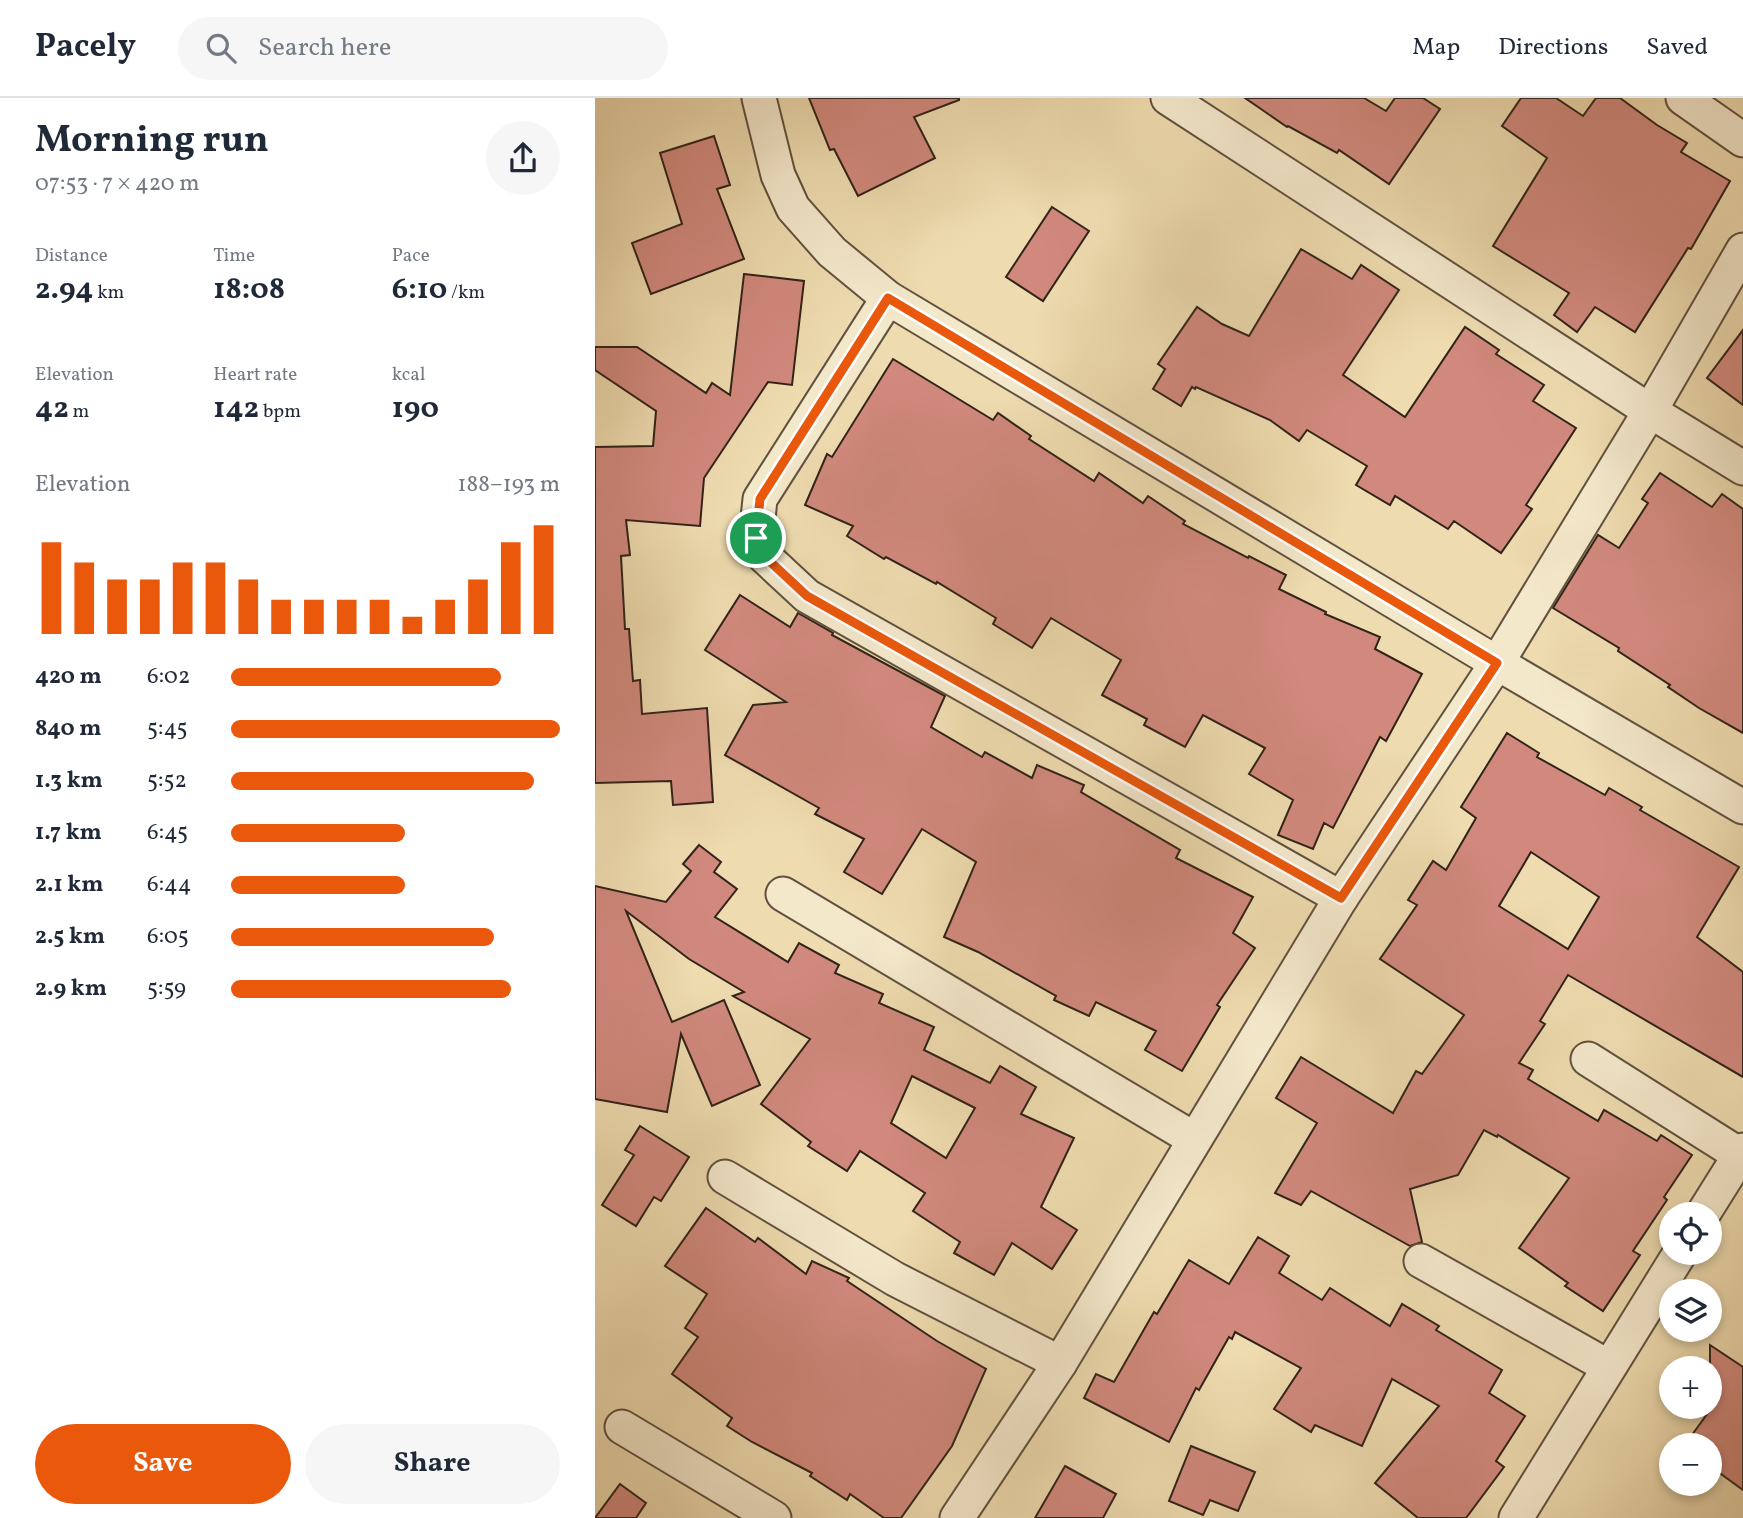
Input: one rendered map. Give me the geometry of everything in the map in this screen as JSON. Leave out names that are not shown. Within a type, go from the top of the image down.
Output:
[{"type":"street","points":[[759,98],[778,175],[793,208],[832,252],[888,298],[1497,663],[1743,807]]},
{"type":"street","points":[[1168,98],[1650,411],[1743,468]]},
{"type":"street","points":[[1683,98],[1743,140]]},
{"type":"street","points":[[957,1518],[1060,1363],[1341,898],[1497,663],[1650,411],[1743,250]]},
{"type":"street","points":[[888,298],[760,499],[756,538],[764,556],[807,596],[1341,898]]},
{"type":"street","points":[[783,894],[1194,1139]]},
{"type":"street","points":[[1588,1059],[1742,1153],[1711,1202]]},
{"type":"street","points":[[725,1177],[895,1279],[1060,1363]]},
{"type":"street","points":[[1421,1261],[1609,1367]]},
{"type":"street","points":[[1516,1518],[1673,1265]]},
{"type":"street","points":[[622,1427],[774,1518]]},
{"type":"building","points":[[809,98],[959,100],[914,117],[935,158],[858,196],[834,149],[830,150]]},
{"type":"building","points":[[1245,98],[1364,98],[1386,111],[1395,98],[1423,98],[1440,109],[1389,184],[1339,150],[1337,153],[1287,127]]},
{"type":"building","points":[[1521,98],[1556,98],[1583,116],[1596,98],[1620,98],[1687,143],[1681,152],[1730,181],[1691,249],[1688,248],[1635,332],[1595,307],[1577,332],[1554,315],[1569,293],[1493,246],[1547,158],[1502,126]]},
{"type":"building","points":[[714,136],[730,185],[717,189],[744,259],[651,294],[632,243],[682,224],[660,153]]},
{"type":"building","points":[[1052,207],[1089,231],[1043,301],[1006,277]]},
{"type":"building","points":[[1301,249],[1352,279],[1361,265],[1399,290],[1343,375],[1405,417],[1465,327],[1499,350],[1496,354],[1544,385],[1533,401],[1576,428],[1526,505],[1532,509],[1501,553],[1454,521],[1448,529],[1395,496],[1390,505],[1356,485],[1367,466],[1307,430],[1299,441],[1270,420],[1196,387],[1192,387],[1181,406],[1153,389],[1165,369],[1158,364],[1197,307],[1222,324],[1249,336]]},
{"type":"building","points":[[744,274],[804,281],[792,385],[768,382],[704,478],[700,526],[626,520],[630,555],[621,556],[625,629],[629,629],[633,681],[640,680],[642,714],[707,708],[713,802],[673,805],[671,781],[595,783],[595,447],[653,446],[656,411],[595,370],[595,347],[637,347],[706,393],[712,383],[730,395]]},
{"type":"building","points":[[1743,330],[1743,405],[1707,378]]},
{"type":"building","points":[[893,359],[993,420],[998,413],[1031,436],[1029,439],[1094,481],[1099,473],[1143,503],[1148,496],[1185,521],[1183,524],[1286,575],[1279,589],[1326,612],[1325,614],[1380,637],[1375,649],[1422,674],[1386,741],[1380,737],[1333,828],[1324,823],[1313,849],[1278,835],[1293,800],[1249,774],[1265,748],[1203,715],[1185,747],[1144,725],[1147,719],[1102,695],[1121,660],[1051,618],[1032,648],[993,624],[996,618],[937,582],[936,584],[886,557],[884,559],[847,536],[853,526],[805,505],[827,454],[832,457]]},
{"type":"building","points":[[1660,473],[1712,507],[1722,494],[1743,509],[1743,733],[1699,708],[1668,687],[1670,685],[1618,651],[1619,648],[1553,608],[1598,535],[1619,548],[1648,503],[1642,499]]},
{"type":"building","points":[[740,595],[790,627],[798,613],[833,633],[832,635],[945,696],[931,727],[982,757],[985,752],[1032,778],[1037,765],[1084,785],[1081,792],[1180,850],[1176,858],[1253,897],[1233,933],[1255,948],[1217,1005],[1220,1007],[1182,1071],[1145,1050],[1156,1031],[1096,1002],[1089,1016],[1054,1000],[1056,996],[978,952],[944,937],[976,862],[922,829],[882,894],[844,872],[864,839],[815,814],[819,808],[725,755],[753,705],[786,702],[705,650]]},
{"type":"building","points":[[1507,733],[1539,753],[1537,757],[1605,795],[1609,788],[1642,807],[1640,810],[1739,867],[1697,937],[1743,972],[1743,1077],[1568,975],[1540,1021],[1545,1024],[1519,1063],[1533,1070],[1528,1079],[1598,1121],[1604,1110],[1657,1141],[1661,1135],[1692,1155],[1664,1197],[1666,1202],[1659,1202],[1659,1212],[1633,1251],[1640,1255],[1603,1311],[1565,1286],[1568,1283],[1519,1248],[1569,1178],[1498,1135],[1497,1137],[1484,1130],[1458,1175],[1410,1189],[1422,1242],[1410,1246],[1311,1191],[1301,1205],[1275,1193],[1317,1123],[1276,1098],[1301,1057],[1393,1113],[1416,1071],[1422,1074],[1464,1015],[1380,959],[1417,905],[1408,900],[1433,861],[1446,870],[1476,818],[1461,807]],"holes":[[[1531,852],[1599,897],[1568,949],[1499,906]]]},
{"type":"building","points":[[699,845],[721,862],[714,872],[737,889],[715,917],[788,962],[799,943],[839,965],[835,973],[883,994],[879,1003],[934,1027],[924,1050],[990,1083],[1000,1066],[1036,1087],[1021,1114],[1074,1138],[1041,1207],[1077,1230],[1052,1269],[1012,1243],[994,1275],[954,1253],[960,1242],[913,1211],[925,1193],[860,1151],[847,1171],[808,1146],[811,1142],[761,1104],[810,1039],[733,996],[744,992],[689,959],[626,911],[672,1022],[724,1000],[760,1085],[712,1106],[681,1034],[667,1112],[595,1099],[595,886],[666,902],[691,871],[683,864]],"holes":[[[912,1076],[975,1108],[946,1158],[891,1123]]]},
{"type":"building","points":[[640,1126],[689,1157],[661,1201],[654,1197],[636,1226],[602,1205],[634,1155],[625,1150]]},
{"type":"building","points":[[706,1208],[755,1242],[758,1238],[806,1274],[812,1261],[849,1278],[847,1281],[937,1341],[986,1369],[952,1446],[901,1518],[884,1518],[850,1494],[847,1500],[810,1476],[812,1473],[752,1442],[727,1426],[732,1418],[672,1374],[698,1337],[685,1328],[707,1294],[665,1266]]},
{"type":"building","points":[[1258,1237],[1289,1256],[1279,1273],[1322,1300],[1330,1288],[1390,1326],[1402,1304],[1439,1326],[1436,1330],[1502,1370],[1489,1393],[1525,1416],[1496,1461],[1504,1467],[1466,1518],[1418,1518],[1375,1483],[1439,1406],[1392,1379],[1362,1446],[1315,1425],[1311,1432],[1274,1409],[1301,1368],[1235,1332],[1232,1339],[1229,1337],[1199,1390],[1196,1388],[1169,1442],[1084,1398],[1096,1374],[1114,1382],[1154,1312],[1157,1314],[1189,1260],[1229,1284]]},
{"type":"building","points":[[1710,1345],[1743,1367],[1743,1490],[1722,1475],[1722,1433],[1693,1433],[1704,1419],[1722,1419],[1722,1356],[1710,1356]]},
{"type":"building","points":[[1191,1446],[1255,1472],[1238,1511],[1210,1500],[1203,1515],[1169,1501]]},
{"type":"building","points":[[1065,1466],[1116,1494],[1103,1518],[1035,1518]]},
{"type":"building","points":[[620,1484],[646,1503],[636,1518],[595,1518]]},
{"type":"route","points":[[888,298],[1497,663],[1341,898],[807,596],[764,556],[756,538],[760,499],[888,298]]}]
